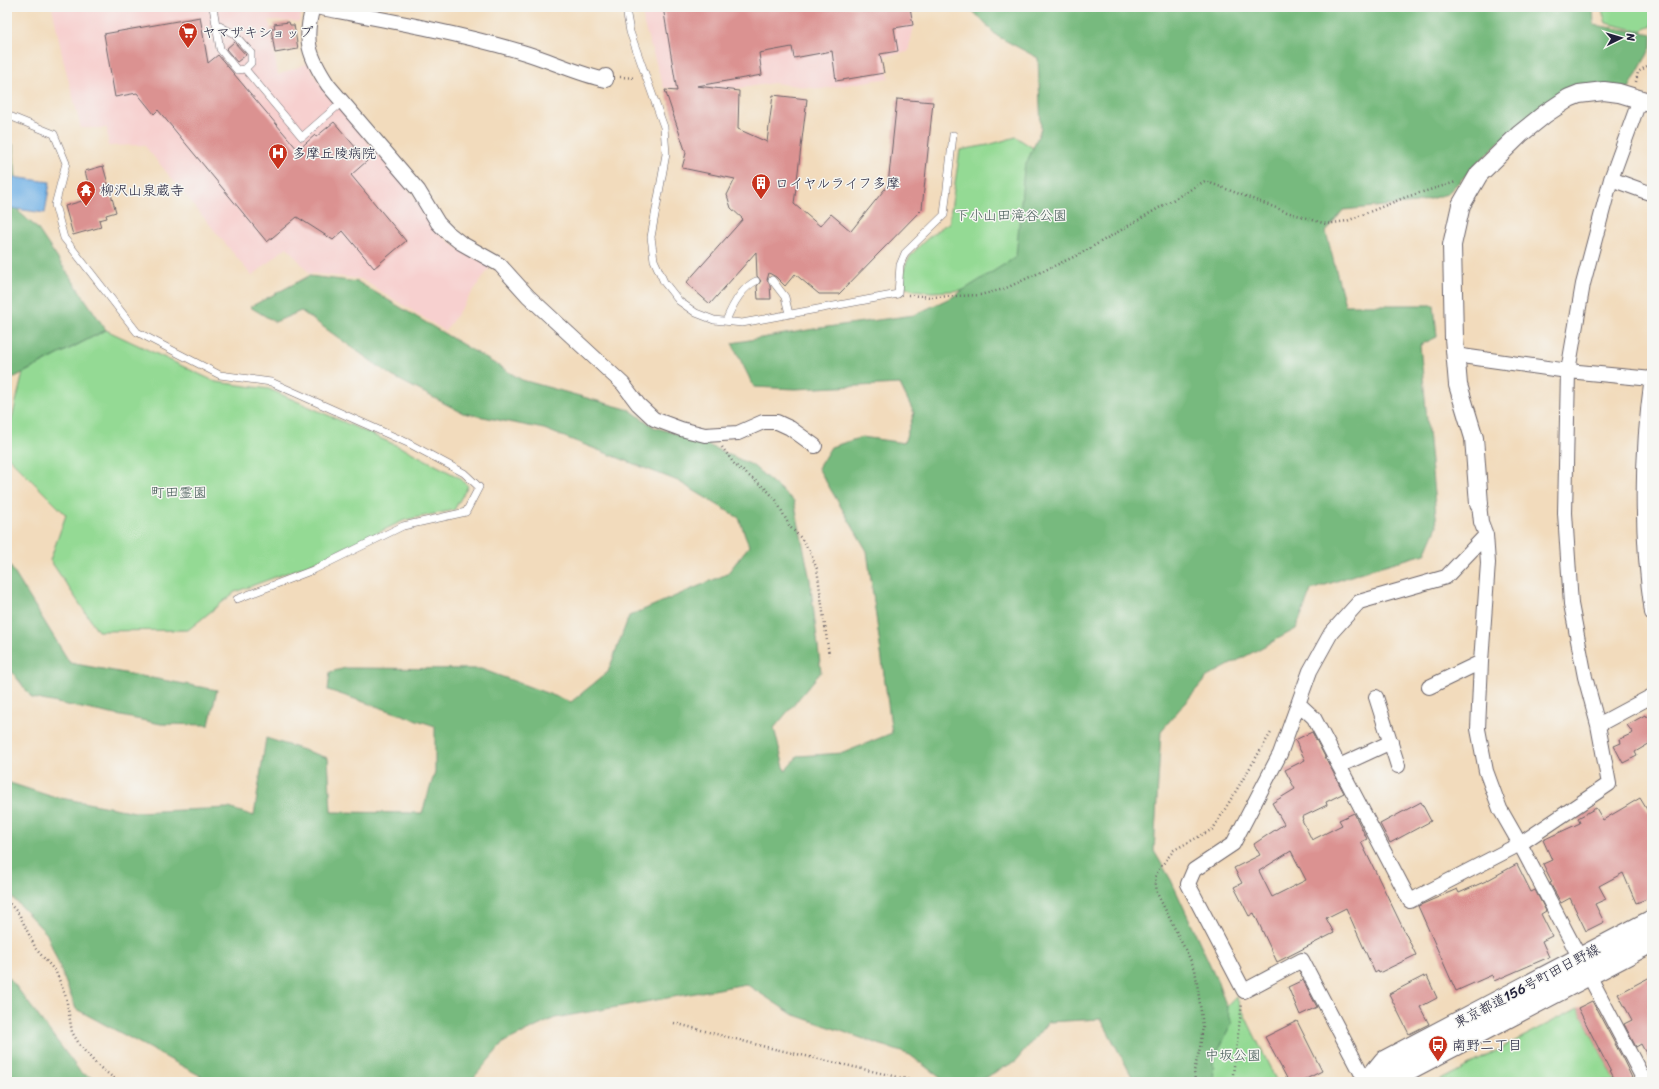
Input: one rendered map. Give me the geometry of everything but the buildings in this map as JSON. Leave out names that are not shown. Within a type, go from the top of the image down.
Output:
[{"type":"main road","name":"東京都道156号町田日野線","points":[[1370,1082],[1391,1079],[1585,967],[1652,920]]},
{"type":"main road","name":"東京都道156号町田日野線","points":[[1366,1082],[1384,1061],[1585,967],[1652,942]]},
{"type":"street","points":[[606,76],[606,80],[585,76],[523,52],[443,31],[315,7],[308,24],[309,46],[320,73],[342,102],[418,190],[438,223],[461,243],[500,265],[528,296],[623,384],[638,404],[654,419],[681,429],[705,435],[738,433],[763,422],[777,422],[790,428],[815,446]]},
{"type":"street","points":[[1299,704],[1314,718],[1410,902],[1520,844],[1609,784],[1598,725],[1585,677],[1571,604],[1565,513],[1568,370],[1583,284],[1611,179],[1642,100],[1604,91],[1579,94],[1569,98],[1545,114],[1520,134],[1479,174],[1461,204],[1452,245],[1455,355],[1458,385],[1474,438],[1481,522],[1486,535],[1488,563],[1478,728],[1486,771],[1500,809],[1520,844],[1585,967],[1646,1076]]},
{"type":"street","points":[[1611,179],[1652,194]]},
{"type":"street","points":[[1455,355],[1568,370],[1652,378],[1644,460],[1644,528],[1652,613]]},
{"type":"street","points":[[1366,1082],[1302,960],[1244,991],[1188,884],[1194,870],[1233,844],[1280,754],[1310,671],[1331,633],[1359,602],[1446,577],[1486,535]]},
{"type":"street","points":[[1429,686],[1481,662]]},
{"type":"street","points":[[1598,725],[1652,696]]},
{"type":"street","points":[[1376,697],[1398,766]]},
{"type":"street","points":[[1339,766],[1391,742]]},
{"type":"lane","points":[[213,7],[220,49],[237,70],[245,69],[251,63],[251,53],[234,34],[216,24]]},
{"type":"lane","points":[[627,7],[630,32],[664,127],[666,154],[651,237],[654,260],[664,282],[679,301],[696,313],[714,320],[742,323],[898,294],[900,265],[905,253],[944,215],[953,135]]},
{"type":"lane","points":[[245,69],[302,137],[342,102]]},
{"type":"lane","points":[[7,116],[54,134],[66,163],[56,204],[64,238],[137,332],[220,375],[271,382],[401,440],[464,473],[479,487],[466,512],[403,526],[312,570],[237,599]]},
{"type":"lane","points":[[772,280],[785,297],[789,314]]},
{"type":"lane","points":[[726,321],[733,304],[752,283],[756,281]]},
{"type":"path","points":[[1642,100],[1638,72],[1652,63]]},
{"type":"path","points":[[606,76],[647,79]]},
{"type":"path","points":[[898,294],[932,297],[980,295],[1004,289],[1080,254],[1205,181],[1287,212],[1326,224],[1347,221],[1406,197],[1479,174]]},
{"type":"path","points":[[705,435],[721,447],[735,464],[766,489],[776,500],[790,527],[801,538],[810,552],[817,569],[829,655]]},
{"type":"path","points":[[7,901],[19,914],[36,949],[56,972],[66,997],[72,1032],[81,1047],[98,1066],[119,1082]]},
{"type":"path","points":[[1232,1082],[1240,1011],[1244,991]]},
{"type":"path","points":[[674,1024],[766,1047],[920,1082]]},
{"type":"shaded area","name":"多摩丘陵病院","points":[[52,7],[304,7],[299,22],[269,20],[278,75],[308,63],[323,89],[413,195],[436,232],[468,255],[491,266],[445,331],[361,279],[309,273],[287,247],[252,276],[144,145],[108,146],[107,128],[81,128],[63,59]]},
{"type":"shaded area","points":[[642,7],[911,7],[914,26],[908,52],[885,56],[889,78],[821,89],[774,83],[727,90],[664,88],[644,25]]},
{"type":"green space","points":[[969,7],[1593,7],[1594,25],[1652,34],[1652,46],[1629,88],[1581,86],[1500,141],[1447,194],[1416,203],[1343,210],[1326,232],[1345,305],[1434,305],[1437,337],[1420,345],[1437,526],[1425,554],[1374,568],[1311,590],[1296,629],[1207,677],[1161,731],[1154,851],[1171,880],[1218,982],[1232,1023],[1213,1061],[1214,1082],[1135,1082],[1101,1019],[1048,1022],[1016,1061],[977,1082],[946,1082],[910,1055],[792,1014],[746,984],[555,1018],[504,1042],[470,1082],[212,1082],[76,1009],[47,934],[7,892],[7,782],[50,796],[135,812],[229,808],[254,816],[266,738],[328,758],[331,812],[422,813],[435,772],[435,726],[328,690],[330,672],[346,668],[481,669],[571,702],[608,672],[629,616],[727,574],[749,546],[739,518],[678,481],[544,429],[463,413],[392,376],[301,311],[275,322],[250,307],[309,276],[358,282],[522,380],[630,410],[654,427],[699,441],[752,465],[794,501],[810,580],[821,672],[774,728],[785,771],[798,756],[843,753],[892,733],[867,551],[818,468],[831,447],[862,437],[904,443],[914,413],[900,384],[795,389],[754,387],[732,343],[820,328],[914,315],[954,296],[1016,257],[1024,169],[1041,129],[1038,58],[997,36]]},
{"type":"green space","points":[[1601,7],[1652,7],[1652,26],[1640,31],[1606,23]]},
{"type":"green space","name":"下小山田滝谷公園","points":[[1016,137],[1050,159],[1074,251],[983,289],[932,292],[914,290],[903,286],[904,269],[913,253],[938,230],[949,223],[960,150],[988,145]]},
{"type":"green space","points":[[13,144],[19,212],[37,228],[106,330],[7,381],[7,148]]},
{"type":"green space","name":"町田霊園","points":[[106,330],[216,382],[269,389],[409,451],[460,478],[468,486],[454,510],[405,520],[308,565],[235,592],[188,630],[98,631],[50,560],[66,515],[7,456],[7,439],[23,373]]},
{"type":"green space","points":[[7,561],[70,663],[217,690],[209,725],[161,724],[32,698],[7,665]]},
{"type":"green space","points":[[7,976],[81,1073],[103,1082],[7,1082]]},
{"type":"green space","name":"中坂公園","points":[[1236,997],[1277,1082],[1202,1082],[1211,1023]]},
{"type":"green space","points":[[1578,1008],[1616,1082],[1437,1082]]},
{"type":"water","points":[[13,177],[50,182],[45,213],[9,208]]},
{"type":"place","name":"ヤマザキショップ","points":[[188,49]]},
{"type":"place","name":"多摩丘陵病院","points":[[278,170]]},
{"type":"place","name":"ロイヤルライフ多摩","points":[[761,200]]},
{"type":"place","name":"柳沢山泉蔵寺","points":[[86,207]]},
{"type":"place","name":"南野二丁目","points":[[1438,1062]]}]
